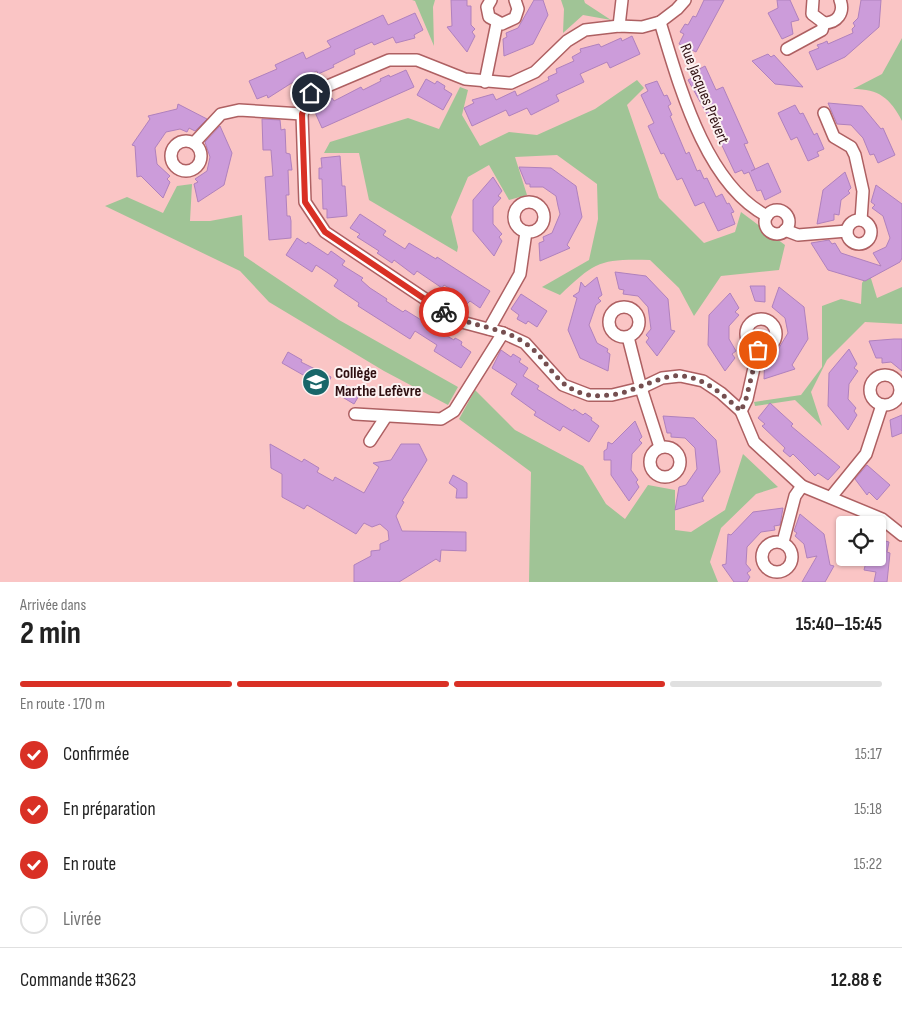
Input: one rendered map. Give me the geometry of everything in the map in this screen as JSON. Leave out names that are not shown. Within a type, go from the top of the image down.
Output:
[{"type":"street","points":[[485,82],[497,24],[488,12],[490,0]]},
{"type":"street","points":[[497,24],[507,24],[515,18],[518,9],[515,0]]},
{"type":"street","points":[[619,26],[622,0]]},
{"type":"street","points":[[685,0],[660,22],[642,27],[619,26],[585,30],[567,41],[535,72],[511,83],[465,79],[417,60],[389,60],[311,93],[302,114],[305,202],[325,232],[458,321],[489,328],[525,343],[564,385],[589,395],[612,395],[641,388],[662,378],[680,376],[703,380],[741,411],[754,442],[802,486],[882,519],[902,535]]},
{"type":"street","points":[[813,0],[812,14],[824,23],[832,22],[839,16],[842,6],[840,0]]},
{"type":"street","name":"Rue Jacques Prévert","points":[[660,22],[675,70],[705,146],[736,191],[758,212],[767,216]]},
{"type":"street","points":[[787,49],[822,30],[824,23]]},
{"type":"street","points":[[194,143],[221,114],[239,110],[302,114]]},
{"type":"street","points":[[824,114],[834,137],[851,147],[855,155],[863,191],[861,220]]},
{"type":"street","points":[[773,211],[784,213],[789,223],[786,230],[779,234],[772,232],[766,227],[767,216],[773,211]]},
{"type":"street","points":[[861,220],[868,223],[871,231],[866,241],[855,243],[849,238],[847,231],[854,221],[861,220]]},
{"type":"street","points":[[786,230],[798,235],[847,231]]},
{"type":"street","points":[[489,328],[520,274],[526,232]]},
{"type":"street","points":[[355,414],[384,418],[440,419],[454,411],[503,333]]},
{"type":"street","points":[[628,337],[641,388],[660,447]]},
{"type":"street","points":[[741,411],[746,399],[758,350]]},
{"type":"street","points":[[831,497],[866,454],[882,405]]},
{"type":"street","points":[[370,441],[384,418]]},
{"type":"street","points":[[783,542],[795,496],[802,486]]},
{"type":"green space","points":[[412,0],[435,0],[433,7],[434,46],[415,1]]},
{"type":"green space","points":[[561,0],[584,0],[585,3],[611,20],[583,15],[563,33],[564,9]]},
{"type":"green space","points":[[902,38],[902,121],[893,106],[883,96],[862,89],[853,89],[882,74]]},
{"type":"green space","points":[[637,80],[644,88],[627,105],[659,198],[704,243],[735,232],[741,212],[785,245],[779,270],[721,276],[694,316],[679,288],[650,260],[620,260],[600,264],[582,275],[560,295],[542,287],[589,260],[598,219],[597,184],[557,155],[515,157],[527,195],[509,200],[489,165],[468,177],[451,217],[458,247],[457,252],[369,200],[359,153],[324,153],[330,142],[408,118],[439,129],[460,87],[468,90],[462,115],[480,146],[509,132],[537,135],[595,109]]},
{"type":"green space","points":[[192,184],[190,221],[210,221],[242,215],[244,256],[339,320],[458,387],[448,405],[384,371],[269,302],[240,271],[105,206],[127,197],[163,213],[177,186]]},
{"type":"green space","points":[[869,272],[877,298],[902,287],[902,324],[865,322],[827,360],[811,392],[822,426],[795,400],[755,406],[754,402],[801,395],[822,367],[822,306],[841,299],[861,304],[862,283]]},
{"type":"green space","points":[[475,390],[515,430],[583,466],[606,504],[625,519],[648,485],[675,490],[675,530],[691,532],[725,510],[743,454],[778,487],[756,494],[721,528],[710,562],[718,582],[529,582],[531,472],[459,419]]},
{"type":"building","points":[[451,0],[467,0],[467,6],[471,6],[471,25],[475,29],[472,32],[475,36],[467,52],[447,27],[452,26]]},
{"type":"building","points":[[534,0],[543,0],[548,15],[533,44],[504,56],[503,39],[507,37],[506,33],[518,28]]},
{"type":"building","points":[[704,0],[724,0],[696,52],[679,44],[684,34],[680,32],[685,24],[688,25],[693,16],[696,17]]},
{"type":"building","points":[[777,0],[790,0],[799,20],[791,22],[793,34],[782,39],[768,13],[778,8]]},
{"type":"building","points":[[861,0],[881,0],[879,27],[845,57],[817,70],[809,52],[819,48],[817,45],[827,41],[828,44],[853,33],[852,29],[855,26],[853,23],[858,18]]},
{"type":"building","points":[[415,13],[423,30],[414,35],[415,38],[396,43],[393,37],[374,45],[372,42],[354,50],[355,54],[333,65],[334,67],[318,74],[317,71],[290,84],[268,98],[267,95],[257,99],[249,81],[277,69],[275,65],[303,52],[306,59],[331,47],[327,41],[383,15],[388,25]]},
{"type":"building","points":[[632,36],[640,54],[610,68],[607,62],[580,74],[584,82],[556,95],[559,101],[531,115],[527,108],[509,116],[506,110],[472,126],[464,108],[474,103],[472,100],[493,94],[496,100],[515,91],[517,96],[549,80],[548,77],[557,73],[556,69],[574,61],[572,57],[581,52],[580,49],[599,44],[601,47],[621,38],[622,41]]},
{"type":"building","points":[[768,54],[771,57],[774,55],[803,87],[775,84],[752,61]]},
{"type":"building","points":[[705,66],[716,90],[723,87],[748,143],[744,144],[755,169],[751,171],[768,163],[781,192],[765,200],[761,190],[757,191],[749,172],[744,174],[742,170],[735,173],[717,135],[721,134],[713,114],[708,116],[688,80],[695,76],[694,72]]},
{"type":"building","points":[[406,70],[414,87],[322,128],[314,110],[325,105],[324,102],[332,98],[334,101],[361,87],[363,90],[381,81],[380,79]]},
{"type":"building","points":[[426,79],[435,84],[437,81],[452,94],[443,110],[417,95]]},
{"type":"building","points":[[657,81],[664,96],[667,95],[671,104],[668,106],[672,115],[670,116],[686,154],[689,152],[697,171],[700,170],[704,179],[707,178],[716,197],[722,194],[727,204],[729,203],[734,212],[731,213],[735,224],[718,231],[704,202],[695,206],[682,178],[677,180],[664,153],[661,154],[648,126],[654,123],[641,95],[648,91],[645,85]]},
{"type":"building","points":[[828,103],[862,106],[881,129],[883,128],[895,155],[878,163],[874,154],[870,155],[863,138],[851,125],[837,124]]},
{"type":"building","points":[[178,104],[207,119],[195,131],[189,128],[187,132],[180,129],[166,132],[155,148],[157,164],[170,176],[167,179],[170,182],[163,198],[141,176],[137,177],[135,146],[132,145],[150,119],[148,116],[177,109]]},
{"type":"building","points":[[795,105],[800,114],[803,113],[814,135],[817,133],[824,149],[817,152],[819,156],[808,161],[797,137],[791,140],[778,113]]},
{"type":"building","points":[[262,119],[280,120],[281,130],[285,129],[286,153],[290,154],[292,170],[288,170],[289,195],[286,195],[287,216],[290,216],[291,221],[291,238],[269,240],[265,177],[273,176],[271,150],[263,150]]},
{"type":"building","points":[[220,126],[232,153],[224,185],[198,202],[194,184],[198,182],[195,179],[207,171],[210,157],[205,142]]},
{"type":"building","points":[[340,156],[347,216],[327,218],[327,209],[323,209],[322,179],[319,179],[319,168],[322,168],[321,158]]},
{"type":"building","points":[[519,167],[551,168],[576,186],[582,217],[567,245],[570,248],[540,261],[539,243],[544,241],[543,237],[552,233],[560,214],[556,196],[543,187],[530,187],[530,184],[526,184]]},
{"type":"building","points":[[845,172],[851,188],[848,191],[850,193],[841,200],[839,215],[834,214],[834,220],[817,224],[823,190]]},
{"type":"building","points":[[493,177],[502,191],[498,196],[501,198],[493,207],[493,224],[502,234],[499,237],[502,241],[494,256],[473,231],[473,200]]},
{"type":"building","points":[[876,185],[902,204],[902,258],[900,262],[865,281],[828,270],[811,243],[829,240],[832,244],[835,243],[841,253],[881,266],[873,253],[886,247],[890,238],[883,216],[872,208],[875,205],[871,202]]},
{"type":"building","points":[[360,214],[386,231],[383,235],[405,249],[409,243],[436,259],[437,257],[490,291],[480,308],[470,301],[467,304],[463,302],[460,299],[462,296],[444,285],[442,288],[417,271],[414,275],[394,260],[392,263],[377,253],[379,251],[357,237],[360,234],[350,228]]},
{"type":"building","points":[[297,238],[306,244],[308,242],[328,255],[331,251],[345,261],[342,265],[363,278],[361,280],[370,288],[403,312],[405,310],[426,323],[430,316],[444,325],[440,332],[454,340],[455,338],[459,340],[462,342],[461,345],[471,352],[461,368],[434,351],[437,345],[415,331],[410,339],[358,306],[359,303],[334,286],[338,280],[316,265],[312,272],[286,255]]},
{"type":"building","points":[[615,272],[646,276],[668,299],[671,330],[675,331],[657,356],[646,342],[649,338],[646,335],[651,329],[648,307],[638,296],[623,294],[624,290],[619,289]]},
{"type":"building","points":[[597,277],[602,295],[598,298],[601,301],[596,305],[589,325],[597,343],[608,349],[607,352],[610,354],[608,371],[580,358],[568,330],[577,298],[573,296],[579,292],[581,282],[585,287]]},
{"type":"building","points":[[750,286],[765,286],[765,302],[755,301]]},
{"type":"building","points":[[779,287],[804,307],[808,339],[792,365],[795,369],[764,379],[765,351],[771,361],[774,359],[773,354],[776,353],[788,333],[785,318],[772,307]]},
{"type":"building","points":[[730,293],[739,308],[735,312],[739,315],[729,326],[729,339],[736,351],[732,354],[735,358],[725,371],[708,345],[709,315]]},
{"type":"building","points":[[521,294],[547,311],[537,327],[528,321],[526,324],[517,319],[519,315],[511,309]]},
{"type":"building","points":[[902,339],[902,371],[891,362],[882,363],[882,358],[876,358],[869,341]]},
{"type":"building","points":[[849,349],[857,364],[854,368],[858,371],[849,384],[848,399],[856,408],[854,411],[857,415],[848,430],[828,406],[829,373]]},
{"type":"building","points":[[501,350],[511,357],[513,354],[521,359],[519,362],[528,368],[523,376],[539,386],[537,389],[573,411],[574,409],[583,415],[585,413],[592,418],[591,420],[599,426],[589,442],[563,426],[560,431],[534,415],[536,412],[511,394],[517,384],[492,368]]},
{"type":"building","points":[[288,352],[302,360],[301,362],[331,377],[326,388],[282,363]]},
{"type":"building","points":[[345,385],[360,394],[354,404],[339,395]]},
{"type":"building","points":[[770,403],[793,424],[791,426],[840,467],[828,480],[818,473],[815,476],[793,454],[790,457],[783,451],[785,448],[762,426],[765,424],[758,418]]},
{"type":"building","points":[[902,415],[902,433],[892,437],[890,420]]},
{"type":"building","points":[[663,416],[694,418],[716,440],[720,472],[702,498],[704,501],[675,510],[679,487],[686,485],[697,469],[695,448],[685,438],[671,437],[671,433],[667,433]]},
{"type":"building","points":[[635,421],[642,437],[639,440],[642,443],[632,454],[631,470],[638,480],[636,482],[639,487],[629,501],[611,475],[611,460],[604,460],[604,451],[607,449],[608,442],[612,444]]},
{"type":"building","points":[[270,444],[302,462],[304,459],[319,468],[317,472],[333,481],[335,477],[364,493],[379,467],[373,463],[391,460],[401,444],[419,444],[427,460],[402,501],[404,502],[396,516],[402,531],[466,532],[466,551],[441,550],[440,562],[436,559],[399,582],[354,582],[354,565],[371,556],[371,551],[380,550],[380,544],[389,540],[388,531],[380,524],[372,527],[364,523],[356,534],[307,505],[304,509],[282,497],[282,474],[271,468]]},
{"type":"building","points":[[867,465],[890,485],[877,500],[869,492],[867,495],[855,479]]},
{"type":"building","points":[[453,475],[467,483],[467,498],[456,498],[457,489],[449,483]]},
{"type":"building","points":[[783,508],[780,525],[774,526],[775,530],[761,532],[747,547],[746,564],[751,570],[747,573],[750,577],[747,582],[734,582],[722,565],[726,564],[728,534],[731,535],[753,512]]},
{"type":"building","points":[[800,514],[824,534],[830,565],[834,566],[825,582],[802,582],[817,556],[807,558],[804,544],[795,536],[797,533],[794,531]]},
{"type":"building","points":[[886,541],[889,542],[887,552],[890,553],[887,582],[874,582],[876,572],[864,570],[865,566],[886,566]]},
{"type":"way so far","points":[[444,312],[458,321],[489,328],[525,343],[564,385],[589,395],[612,395],[641,388],[662,378],[680,376],[703,380],[741,411],[746,399],[758,350]]},
{"type":"place","name":"Collège Marthe Lefèvre","points":[[316,382]]},
{"type":"route","points":[[311,93],[302,114],[305,202],[325,232],[444,312]]}]
